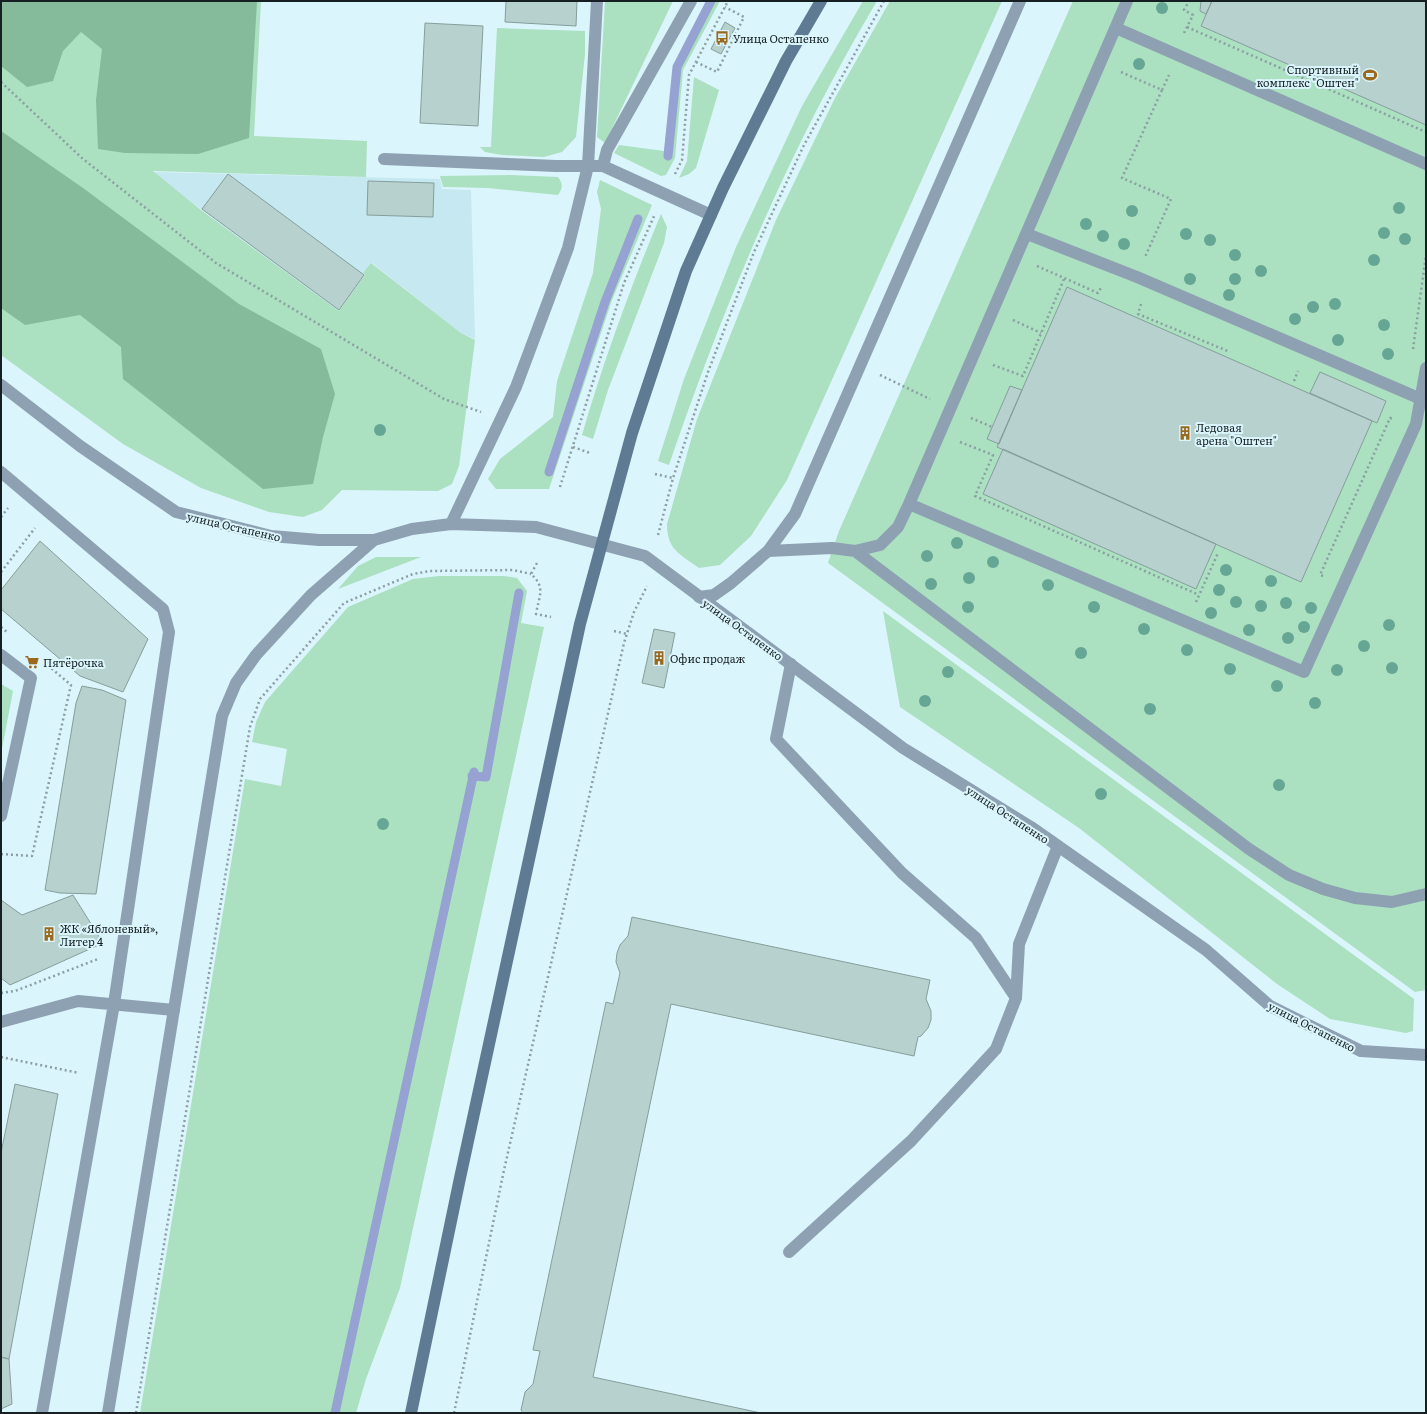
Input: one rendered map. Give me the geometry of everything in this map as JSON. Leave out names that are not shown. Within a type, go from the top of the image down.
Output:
[{"type":"main road","points":[[411,1413],[463,1163],[580,624],[634,425],[686,271],[711,215],[786,61],[821,1]]},
{"type":"street","points":[[451,524],[516,387],[568,248],[588,166],[597,1]]},
{"type":"street","points":[[603,166],[607,150],[691,1]]},
{"type":"street","points":[[699,597],[714,595],[731,583],[768,551],[795,514],[1020,1]]},
{"type":"street","points":[[768,551],[832,548],[855,551],[880,545],[898,527],[1027,234],[1127,1]]},
{"type":"street","points":[[1116,28],[1426,164]]},
{"type":"street","points":[[384,159],[525,165],[603,166],[711,215]]},
{"type":"street","points":[[1027,234],[1137,277],[1421,399]]},
{"type":"street","points":[[909,504],[1304,672],[1416,424],[1426,368]]},
{"type":"street","name":"улица Остапенко","points":[[1,385],[80,446],[176,512],[271,536],[319,540],[374,540],[412,529],[451,524],[536,527],[645,556],[903,748],[1058,846],[1206,950],[1270,1006],[1361,1051],[1426,1054]]},
{"type":"street","points":[[1,472],[163,609],[169,632],[114,1004],[42,1413]]},
{"type":"street","points":[[108,1413],[222,716],[236,683],[256,655],[311,595],[374,540]]},
{"type":"street","points":[[855,551],[1243,844],[1290,875],[1322,889],[1355,898],[1392,902],[1426,894]]},
{"type":"street","points":[[1,655],[31,678],[1,816]]},
{"type":"street","points":[[791,664],[776,739],[902,873],[976,938],[1016,998]]},
{"type":"street","points":[[789,1252],[911,1141],[996,1049],[1016,998],[1019,944],[1058,846]]},
{"type":"street","points":[[1,1022],[78,1001],[174,1010]]},
{"type":"path","points":[[674,176],[682,160],[689,75],[728,1]]},
{"type":"path","points":[[658,535],[673,478],[708,372],[754,252],[804,145],[884,1]]},
{"type":"path","points":[[696,62],[717,72],[744,17],[725,7]]},
{"type":"path","points":[[1187,27],[1426,132]]},
{"type":"path","points":[[1101,62],[1162,90],[1122,178],[1171,199],[1137,277]]},
{"type":"path","points":[[1,82],[83,159],[216,263],[444,399],[501,420]]},
{"type":"path","points":[[560,487],[624,283],[656,211]]},
{"type":"path","points":[[1412,354],[1426,254]]},
{"type":"path","points":[[1034,273],[1037,266],[1098,293],[1100,287],[1107,290]]},
{"type":"path","points":[[993,364],[1022,376],[1064,279]]},
{"type":"path","points":[[1135,301],[1142,304],[1138,314],[1230,352]]},
{"type":"path","points":[[1010,326],[1016,313]]},
{"type":"path","points":[[1013,320],[1041,333]]},
{"type":"path","points":[[990,371],[996,358]]},
{"type":"path","points":[[860,366],[951,408]]},
{"type":"path","points":[[968,424],[973,411]]},
{"type":"path","points":[[970,418],[992,427]]},
{"type":"path","points":[[957,449],[962,436]]},
{"type":"path","points":[[960,442],[993,455],[975,496],[1199,596]]},
{"type":"path","points":[[573,447],[590,452]]},
{"type":"path","points":[[655,474],[673,478]]},
{"type":"path","points":[[1,572],[36,527]]},
{"type":"path","points":[[1187,622],[1218,553]]},
{"type":"path","points":[[531,574],[537,564]]},
{"type":"path","points":[[136,1413],[250,727],[260,699],[344,603],[413,574],[430,571],[513,570],[531,574],[539,581],[540,590],[536,614],[551,617]]},
{"type":"path","points":[[454,1413],[504,1170],[627,634],[634,612],[647,586]]},
{"type":"path","points":[[1,627],[13,637]]},
{"type":"path","points":[[614,631],[627,634]]},
{"type":"path","points":[[1,854],[32,856],[71,685],[48,666]]},
{"type":"path","points":[[1,993],[16,991],[103,957]]},
{"type":"path","points":[[1,1057],[82,1073]]},
{"type":"shaded area","points":[[153,172],[440,179],[442,189],[471,190],[475,339],[461,333],[372,263],[363,273],[365,275],[339,311]]},
{"type":"green space","points":[[1,1],[261,1],[254,136],[367,141],[366,177],[153,171],[201,210],[339,311],[365,275],[363,273],[371,263],[461,333],[475,340],[459,466],[452,484],[438,491],[342,490],[322,510],[303,517],[269,512],[201,488],[123,444],[1,355]]},
{"type":"green space","points":[[1,1],[257,1],[249,138],[198,154],[125,153],[98,149],[96,100],[102,49],[81,32],[63,51],[53,81],[27,87],[1,66]]},
{"type":"green space","points":[[605,1],[673,1],[605,143],[597,137]]},
{"type":"green space","points":[[707,1],[720,1],[683,70],[675,158],[666,175],[661,176],[614,153],[619,145],[664,151],[674,65]]},
{"type":"green space","points":[[863,1],[877,1],[845,56],[816,112],[761,227],[712,345],[669,465],[658,461],[684,379],[736,247],[802,106]]},
{"type":"green space","points":[[890,1],[1002,1],[787,480],[751,536],[720,565],[699,568],[681,555],[672,546],[669,540],[667,524],[697,419],[776,220],[835,98]]},
{"type":"green space","points":[[1073,1],[1426,1],[1426,990],[1415,992],[828,563],[839,531]]},
{"type":"green space","points":[[497,28],[585,31],[585,54],[576,137],[562,152],[544,157],[502,155],[485,152],[480,147],[491,147]]},
{"type":"green space","points":[[694,77],[719,90],[696,168],[689,174],[679,178],[687,161]]},
{"type":"green space","points":[[1,131],[83,188],[239,304],[321,349],[335,394],[323,437],[313,484],[263,489],[123,379],[121,347],[80,315],[25,325],[1,308]]},
{"type":"green space","points":[[511,175],[558,177],[562,184],[562,188],[558,195],[488,188],[443,187],[440,176]]},
{"type":"green space","points":[[600,180],[652,205],[612,300],[549,489],[496,489],[488,479],[500,459],[553,417],[557,381],[593,273],[601,209],[597,192]]},
{"type":"green space","points":[[661,214],[667,227],[664,243],[608,390],[593,439],[582,435],[590,407],[618,323]]},
{"type":"green space","points":[[376,557],[421,557],[338,589],[358,566]]},
{"type":"green space","points":[[439,576],[504,576],[517,578],[527,591],[521,623],[544,627],[400,1288],[366,1379],[356,1413],[140,1413],[245,779],[281,786],[287,749],[252,742],[256,722],[265,702],[348,607],[413,579]]},
{"type":"green space","points":[[883,611],[1414,999],[1413,1031],[1406,1033],[1330,1019],[1277,984],[1079,828],[900,707]]},
{"type":"green space","points":[[1,684],[13,691],[1,754]]},
{"type":"building","points":[[506,1],[577,1],[576,26],[505,22]]},
{"type":"building","points":[[1201,1],[1212,1],[1206,14],[1200,11]]},
{"type":"building","name":"Спортивный комплекс \"Оштен\"","points":[[1212,1],[1426,1],[1426,125],[1201,26]]},
{"type":"building","points":[[725,22],[735,28],[721,54],[711,49]]},
{"type":"building","points":[[425,23],[483,26],[478,126],[420,123]]},
{"type":"building","points":[[228,174],[364,275],[339,310],[202,209]]},
{"type":"building","points":[[368,181],[434,183],[433,217],[367,215]]},
{"type":"building","name":"Ледовая арена \"Оштен\"","points":[[1067,287],[1372,421],[1301,582],[997,447]]},
{"type":"building","points":[[1320,372],[1386,401],[1377,423],[1310,393]]},
{"type":"building","points":[[1010,386],[1022,390],[999,444],[987,439]]},
{"type":"building","points":[[1003,449],[1216,544],[1196,589],[983,494]]},
{"type":"building","points":[[40,541],[148,639],[123,692],[80,676],[1,609],[1,590]]},
{"type":"building","name":"Офис продаж","points":[[654,629],[675,633],[664,688],[642,683]]},
{"type":"building","points":[[82,686],[102,690],[126,700],[96,894],[60,893],[45,890],[76,703]]},
{"type":"building","name":"ЖК «Яблоневый», Литер 4","points":[[73,895],[103,943],[10,985],[1,978],[1,900],[22,915]]},
{"type":"building","points":[[632,917],[930,980],[926,999],[931,1011],[931,1020],[928,1028],[921,1036],[918,1037],[914,1056],[671,1004],[593,1377],[761,1413],[523,1413],[521,1410],[525,1392],[533,1384],[540,1351],[533,1350],[606,1002],[613,1004],[620,973],[616,962],[617,953],[620,945],[628,936]]},
{"type":"building","points":[[15,1084],[58,1094],[9,1359],[1,1357],[1,1153]]},
{"type":"building","points":[[1,1357],[9,1359],[12,1404],[1,1409]]},
{"type":"waterway","points":[[668,156],[677,67],[711,1]]},
{"type":"waterway","points":[[549,472],[605,302],[638,219]]},
{"type":"waterway","points":[[472,776],[486,777],[519,593]]},
{"type":"waterway","points":[[335,1413],[474,772]]},
{"type":"place","name":"Улица Остапенко","points":[[722,38]]},
{"type":"place","name":"Спортивный комплекс \"Оштен\"","points":[[1370,75]]},
{"type":"place","name":"Ледовая арена \"Оштен\"","points":[[1185,433]]},
{"type":"place","name":"Офис продаж","points":[[659,658]]},
{"type":"place","name":"Пятёрочка","points":[[32,662]]},
{"type":"place","name":"ЖК «Яблоневый», Литер 4","points":[[49,934]]}]
